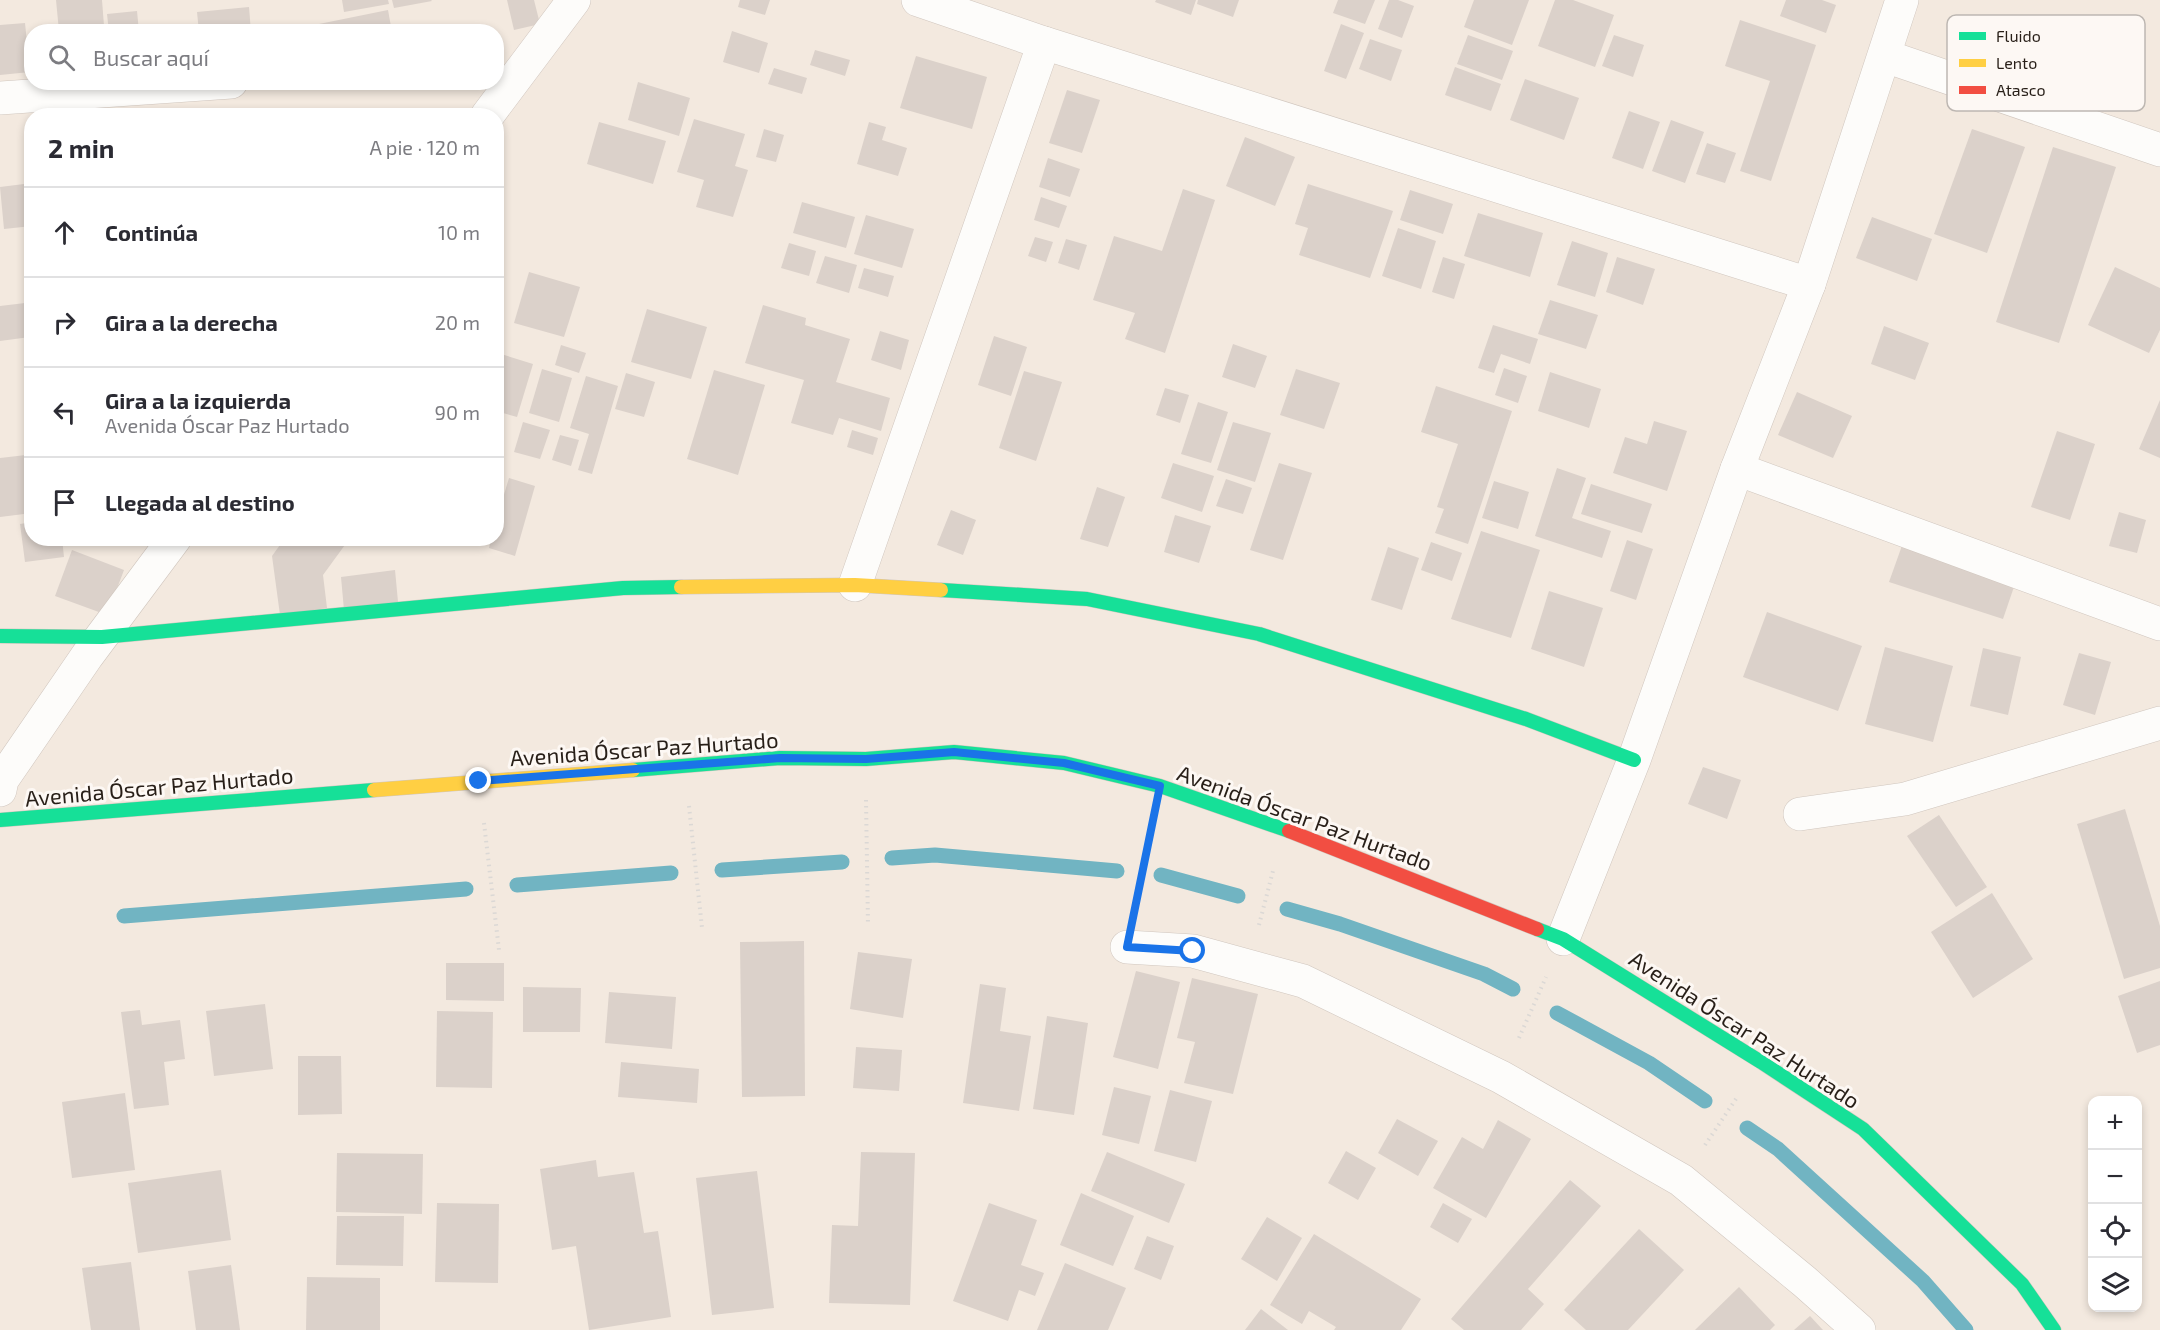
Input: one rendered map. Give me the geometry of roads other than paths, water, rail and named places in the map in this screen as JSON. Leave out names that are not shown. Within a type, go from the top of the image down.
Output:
[{"type":"main road","points":[[0,636],[95,646],[623,588],[855,585],[1087,598],[1259,634],[1526,719],[1634,760]]},
{"type":"main road","name":"Avenida Óscar Paz Hurtado","points":[[0,820],[780,758],[866,759],[954,752],[1064,763],[1160,786],[1283,829],[1563,939],[1761,1062],[1863,1129],[2022,1284],[2054,1330]]},
{"type":"street","points":[[504,82],[574,0]]},
{"type":"street","points":[[918,0],[1044,43],[1809,284]]},
{"type":"street","points":[[1563,939],[1634,760],[1737,469],[1809,284],[1902,0]]},
{"type":"street","points":[[855,585],[1044,43]]},
{"type":"street","points":[[1885,56],[1947,77]]},
{"type":"street","points":[[0,98],[116,90]]},
{"type":"street","points":[[491,108],[500,90]]},
{"type":"street","points":[[2046,111],[2160,150]]},
{"type":"street","points":[[1737,469],[2160,624]]},
{"type":"street","points":[[1,785],[95,646],[169,546]]},
{"type":"street","points":[[1800,814],[1905,799],[2160,723]]},
{"type":"street","points":[[1127,947],[1193,951],[1302,981],[1501,1077],[1681,1180],[1805,1282],[1859,1330]]},
{"type":"waterway","points":[[892,858],[935,855],[1117,871]]},
{"type":"waterway","points":[[722,870],[842,862]]},
{"type":"waterway","points":[[517,885],[671,873]]},
{"type":"waterway","points":[[1161,875],[1238,896]]},
{"type":"waterway","points":[[124,916],[466,889]]},
{"type":"waterway","points":[[1287,909],[1340,924],[1484,974],[1513,989]]},
{"type":"waterway","points":[[1557,1013],[1649,1063],[1705,1101]]},
{"type":"waterway","points":[[1747,1128],[1778,1149],[1923,1281],[1966,1330]]}]
